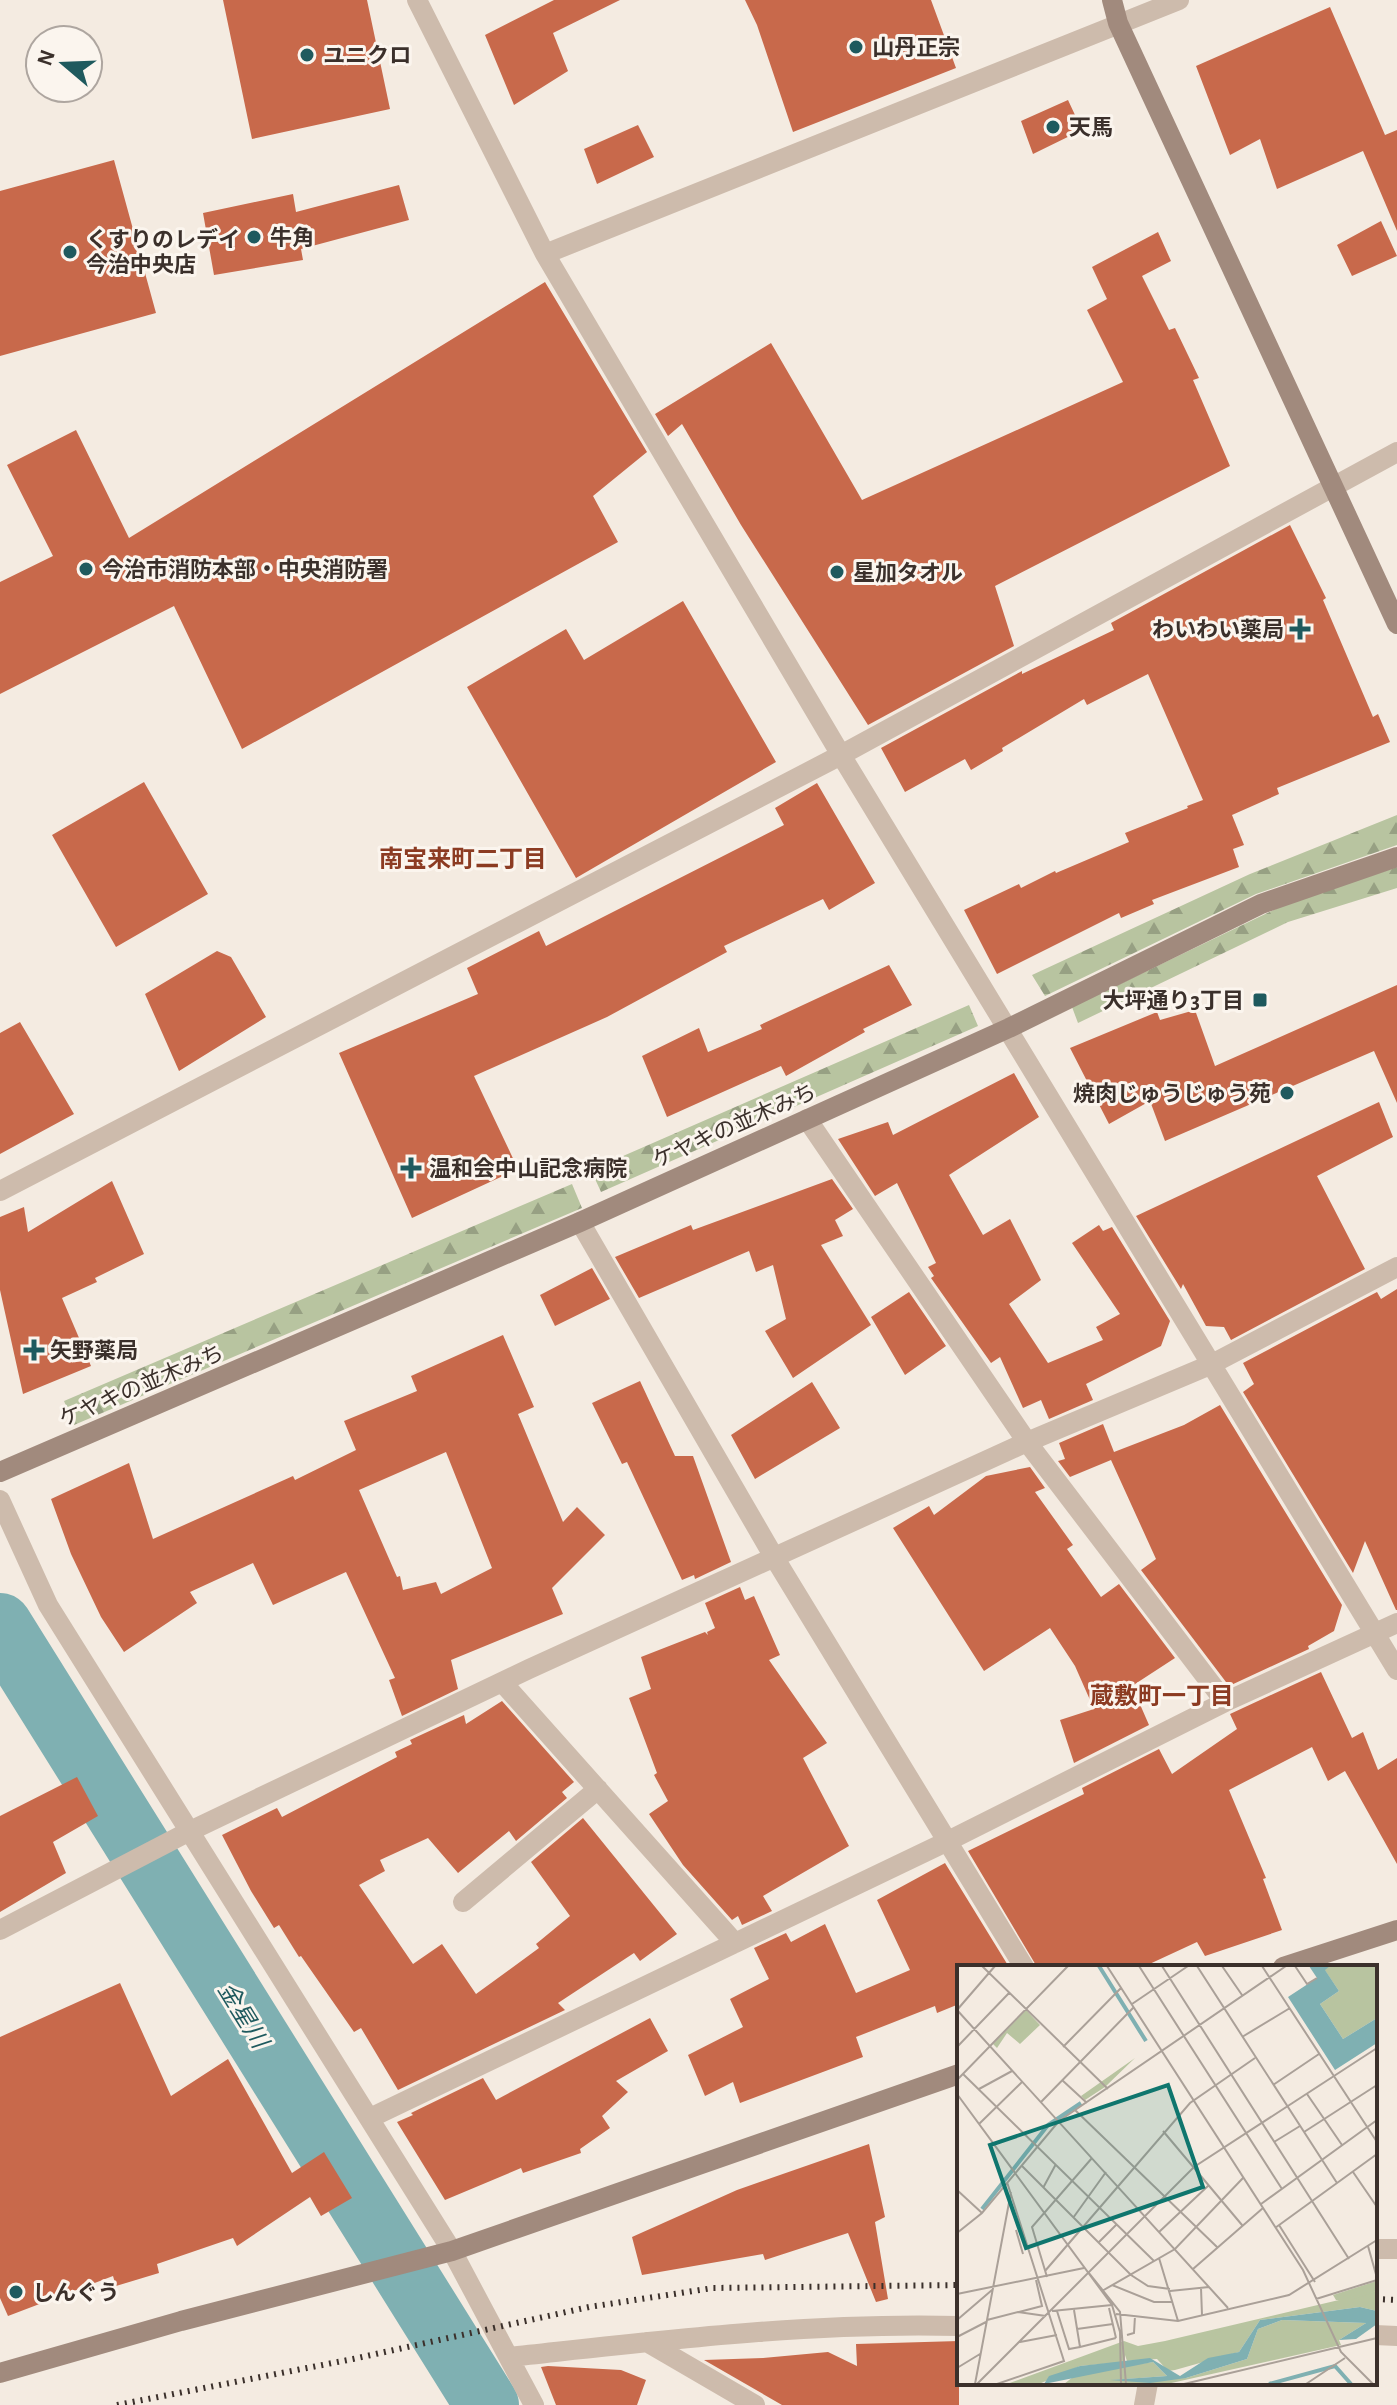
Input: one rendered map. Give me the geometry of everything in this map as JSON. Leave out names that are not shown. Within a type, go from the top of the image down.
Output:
[{"type":"street","points":[[417,0],[545,254],[841,755],[1397,1670]]},
{"type":"street","points":[[1112,0],[1118,23],[1397,624]]},
{"type":"street","points":[[545,254],[1179,0]]},
{"type":"street","points":[[0,1191],[841,755],[1397,452]]},
{"type":"street","name":"ケヤキの並木みち","points":[[0,1472],[580,1222],[1009,1028],[1261,904],[1397,857]]},
{"type":"street","points":[[807,1119],[1027,1442],[1225,1702]]},
{"type":"street","points":[[580,1222],[774,1557],[1023,1965]]},
{"type":"street","points":[[0,1930],[188,1832],[502,1682],[1027,1442],[1210,1365],[1397,1267]]},
{"type":"street","points":[[0,1500],[48,1605],[452,2251],[534,2405]]},
{"type":"street","points":[[370,2118],[948,1841],[1225,1702],[1397,1623]]},
{"type":"street","points":[[502,1682],[735,1943]]},
{"type":"street","points":[[463,1902],[598,1789]]},
{"type":"street","points":[[1289,1965],[1397,1930]]},
{"type":"street","points":[[0,2373],[181,2321],[452,2251],[957,2075]]},
{"type":"street","points":[[509,2357],[647,2342],[887,2324],[957,2326]]},
{"type":"street","points":[[1377,2335],[1397,2336]]},
{"type":"street","points":[[647,2342],[755,2405]]},
{"type":"street","points":[[1144,2405],[1148,2385]]},
{"type":"green space","points":[[1397,815],[1397,845],[1256,894],[1045,996],[1032,975],[1250,874]]},
{"type":"green space","points":[[1397,867],[1397,888],[1288,922],[1078,1023],[1072,1007],[1286,904]]},
{"type":"green space","points":[[969,1005],[978,1026],[601,1192],[591,1170]]},
{"type":"green space","points":[[572,1184],[582,1208],[74,1425],[64,1401]]},
{"type":"building","name":"ユニクロ","points":[[223,0],[367,0],[390,109],[252,139]]},
{"type":"building","points":[[554,0],[620,0],[553,33],[568,71],[514,105],[485,35]]},
{"type":"building","name":"山丹正宗","points":[[745,0],[931,0],[956,68],[793,132],[757,25]]},
{"type":"building","points":[[1330,7],[1385,135],[1397,130],[1397,231],[1363,151],[1277,189],[1260,139],[1230,155],[1196,66]]},
{"type":"building","points":[[1068,100],[1082,130],[1033,154],[1021,121]]},
{"type":"building","points":[[638,125],[654,157],[597,184],[584,149]]},
{"type":"building","name":"くすりのレデイ 今治中央店","points":[[114,160],[156,313],[0,356],[0,191]]},
{"type":"building","points":[[399,185],[409,220],[301,249],[303,260],[214,275],[203,213],[293,194],[296,212]]},
{"type":"building","points":[[1381,221],[1397,256],[1352,276],[1337,245]]},
{"type":"building","points":[[1158,232],[1171,261],[1142,276],[1169,330],[1175,328],[1199,378],[1193,380],[1230,466],[995,586],[1014,646],[868,725],[741,525],[682,424],[668,436],[655,414],[771,343],[862,500],[1123,382],[1087,310],[1107,299],[1092,267]]},
{"type":"building","points":[[545,282],[647,452],[593,496],[618,542],[242,749],[174,606],[0,694],[0,582],[53,556],[7,465],[76,430],[129,538]]},
{"type":"building","points":[[1290,525],[1326,598],[1323,600],[1373,717],[1378,714],[1390,742],[1277,788],[1279,794],[1232,815],[1244,845],[1233,849],[1239,867],[1152,900],[1154,904],[1121,918],[1119,913],[997,974],[964,910],[1019,884],[1021,888],[1129,842],[1125,833],[1203,800],[1148,674],[1087,705],[1084,699],[971,770],[965,759],[905,792],[881,748],[1022,671],[1022,674],[1114,630],[1111,623]]},
{"type":"building","points":[[683,601],[776,762],[576,878],[467,687],[566,629],[584,660]]},
{"type":"building","points":[[144,782],[208,894],[116,947],[52,835]]},
{"type":"building","points":[[817,783],[875,883],[829,910],[823,899],[724,946],[727,952],[607,1017],[474,1076],[518,1169],[412,1218],[339,1053],[478,994],[467,968],[539,931],[546,946],[784,825],[775,808]]},
{"type":"building","points":[[217,951],[231,957],[266,1017],[179,1071],[145,994]]},
{"type":"building","points":[[889,965],[912,1005],[863,1029],[865,1032],[786,1076],[781,1066],[667,1117],[642,1056],[699,1028],[708,1052],[762,1029],[760,1025]]},
{"type":"building","points":[[1397,985],[1397,1103],[1374,1051],[1165,1141],[1150,1101],[1109,1124],[1070,1048],[1157,1012],[1160,1020],[1195,1010],[1215,1066]]},
{"type":"building","points":[[20,1022],[74,1114],[0,1154],[0,1033]]},
{"type":"building","points":[[1014,1073],[1039,1117],[949,1175],[983,1235],[1010,1219],[1041,1280],[1009,1304],[1048,1363],[1103,1340],[1096,1327],[1120,1314],[1072,1243],[1099,1225],[1103,1231],[1112,1227],[1170,1321],[1161,1346],[1086,1384],[1093,1400],[1049,1419],[1041,1400],[1023,1408],[1000,1357],[991,1363],[931,1278],[934,1276],[928,1267],[936,1263],[897,1183],[875,1196],[838,1139],[888,1122],[893,1135]]},
{"type":"building","points":[[1379,1102],[1393,1137],[1317,1176],[1365,1269],[1231,1340],[1224,1327],[1206,1326],[1183,1284],[1181,1289],[1136,1216]]},
{"type":"building","points":[[832,1179],[853,1209],[835,1220],[843,1236],[821,1245],[871,1325],[793,1378],[765,1331],[786,1319],[773,1265],[756,1272],[749,1251],[639,1298],[615,1257],[691,1225],[693,1230]]},
{"type":"building","points":[[112,1181],[144,1254],[95,1278],[97,1282],[62,1298],[91,1366],[23,1394],[0,1290],[0,1217],[24,1207],[28,1232]]},
{"type":"building","points":[[592,1268],[610,1299],[555,1326],[540,1295]]},
{"type":"building","points":[[1397,1289],[1396,1610],[1365,1541],[1353,1573],[1243,1392],[1254,1384],[1243,1363],[1377,1292],[1381,1299]]},
{"type":"building","points":[[909,1292],[946,1346],[905,1375],[871,1317]]},
{"type":"building","points":[[503,1335],[534,1407],[518,1414],[563,1522],[577,1507],[605,1535],[552,1588],[563,1614],[451,1660],[458,1689],[402,1716],[389,1680],[395,1678],[346,1572],[273,1605],[253,1563],[190,1592],[197,1603],[124,1652],[101,1617],[71,1554],[51,1499],[129,1463],[153,1539],[293,1476],[295,1480],[356,1450],[344,1421],[417,1391],[411,1376]],"holes":[[[446,1452],[492,1568],[441,1594],[436,1582],[403,1590],[400,1576],[397,1577],[359,1490]]]},
{"type":"building","points":[[640,1381],[675,1456],[693,1456],[731,1562],[695,1579],[694,1575],[682,1580],[627,1462],[622,1464],[592,1403]]},
{"type":"building","points":[[812,1382],[840,1428],[755,1479],[731,1435]]},
{"type":"building","points":[[1220,1405],[1342,1605],[1334,1631],[1308,1646],[1309,1649],[1229,1686],[1141,1570],[1156,1559],[1111,1460],[1070,1477],[1058,1461],[1065,1459],[1059,1443],[1103,1424],[1114,1452],[1184,1425]]},
{"type":"building","points":[[1030,1467],[1045,1488],[1035,1492],[1073,1545],[1067,1549],[1101,1597],[1119,1584],[1175,1658],[1132,1686],[1149,1725],[1074,1763],[1060,1720],[1094,1709],[1075,1666],[1050,1628],[984,1671],[893,1528],[929,1506],[934,1515],[986,1476]]},
{"type":"building","points":[[740,1587],[745,1600],[754,1596],[780,1655],[769,1660],[827,1743],[803,1758],[849,1846],[763,1896],[772,1911],[742,1925],[738,1916],[732,1920],[683,1865],[649,1814],[668,1801],[654,1775],[657,1773],[629,1698],[651,1689],[641,1657],[705,1632],[708,1635],[707,1632],[715,1628],[705,1603]]},
{"type":"building","points":[[1321,1672],[1352,1738],[1363,1732],[1378,1770],[1397,1758],[1397,1864],[1345,1771],[1328,1781],[1312,1747],[1229,1790],[1266,1878],[1263,1879],[1282,1930],[1205,1956],[1197,1942],[1147,1965],[1036,1965],[968,1851],[1084,1794],[1082,1788],[1159,1749],[1172,1774],[1237,1729],[1230,1714]]},
{"type":"building","points":[[502,1701],[574,1782],[562,1792],[567,1798],[516,1841],[509,1831],[458,1873],[428,1838],[380,1860],[385,1871],[359,1885],[413,1964],[442,1944],[476,1994],[539,1948],[536,1944],[570,1916],[531,1862],[583,1818],[677,1934],[640,1961],[634,1953],[558,2003],[565,2010],[398,2090],[361,2028],[354,2032],[279,1925],[274,1928],[222,1835],[277,1808],[282,1817],[397,1757],[395,1752],[412,1744],[410,1740],[464,1715],[466,1724]]},
{"type":"building","points":[[77,1777],[98,1816],[53,1842],[66,1873],[0,1912],[0,1816]]},
{"type":"building","points":[[945,1863],[1008,1965],[957,1965],[957,2005],[937,2013],[935,2006],[856,2037],[863,2057],[740,2103],[733,2082],[705,2096],[688,2055],[743,2027],[730,1999],[769,1979],[754,1948],[786,1933],[791,1942],[825,1924],[856,1993],[910,1970],[877,1900]]},
{"type":"building","points":[[120,1983],[171,2096],[228,2059],[292,2173],[324,2152],[352,2198],[321,2216],[310,2197],[237,2246],[233,2238],[157,2264],[159,2273],[116,2286],[113,2276],[8,2316],[0,2298],[0,2037]]},
{"type":"building","points":[[650,2018],[668,2051],[616,2081],[628,2092],[602,2116],[610,2128],[580,2149],[581,2153],[523,2173],[521,2168],[445,2200],[397,2122],[483,2078],[496,2100]]},
{"type":"building","points":[[869,2144],[885,2217],[875,2222],[888,2299],[876,2302],[848,2233],[765,2260],[763,2254],[642,2275],[632,2237],[737,2190]]},
{"type":"building","points":[[957,2341],[959,2405],[782,2405],[704,2360],[828,2352],[857,2366],[856,2344]]},
{"type":"building","points":[[541,2367],[621,2370],[646,2380],[637,2405],[556,2405]]},
{"type":"waterway","name":"金星川","points":[[0,1625],[487,2405]]},
{"type":"railway","points":[[117,2405],[353,2359],[589,2307],[713,2288],[957,2285]]},
{"type":"railway","points":[[1377,2299],[1397,2300]]},
{"type":"place","name":"山丹正宗","points":[[856,47]]},
{"type":"place","name":"ユニクロ","points":[[307,55]]},
{"type":"place","name":"天馬","points":[[1053,127]]},
{"type":"place","name":"牛角","points":[[254,237]]},
{"type":"place","name":"くすりのレデイ 今治中央店","points":[[70,252]]},
{"type":"place","name":"今治市消防本部・中央消防署","points":[[86,569]]},
{"type":"place","name":"星加タオル","points":[[837,572]]},
{"type":"place","name":"わいわい薬局","points":[[1300,629]]},
{"type":"place","name":"大坪通り3丁目","points":[[1260,1000]]},
{"type":"place","name":"焼肉じゅうじゅう苑","points":[[1287,1093]]},
{"type":"place","name":"温和会中山記念病院","points":[[411,1168]]},
{"type":"place","name":"矢野薬局","points":[[34,1350]]},
{"type":"place","name":"しんぐう","points":[[16,2292]]},
{"type":"district","name":"南宝来町二丁目","points":[[463,859]]},
{"type":"district","name":"蔵敷町一丁目","points":[[1162,1696]]}]
